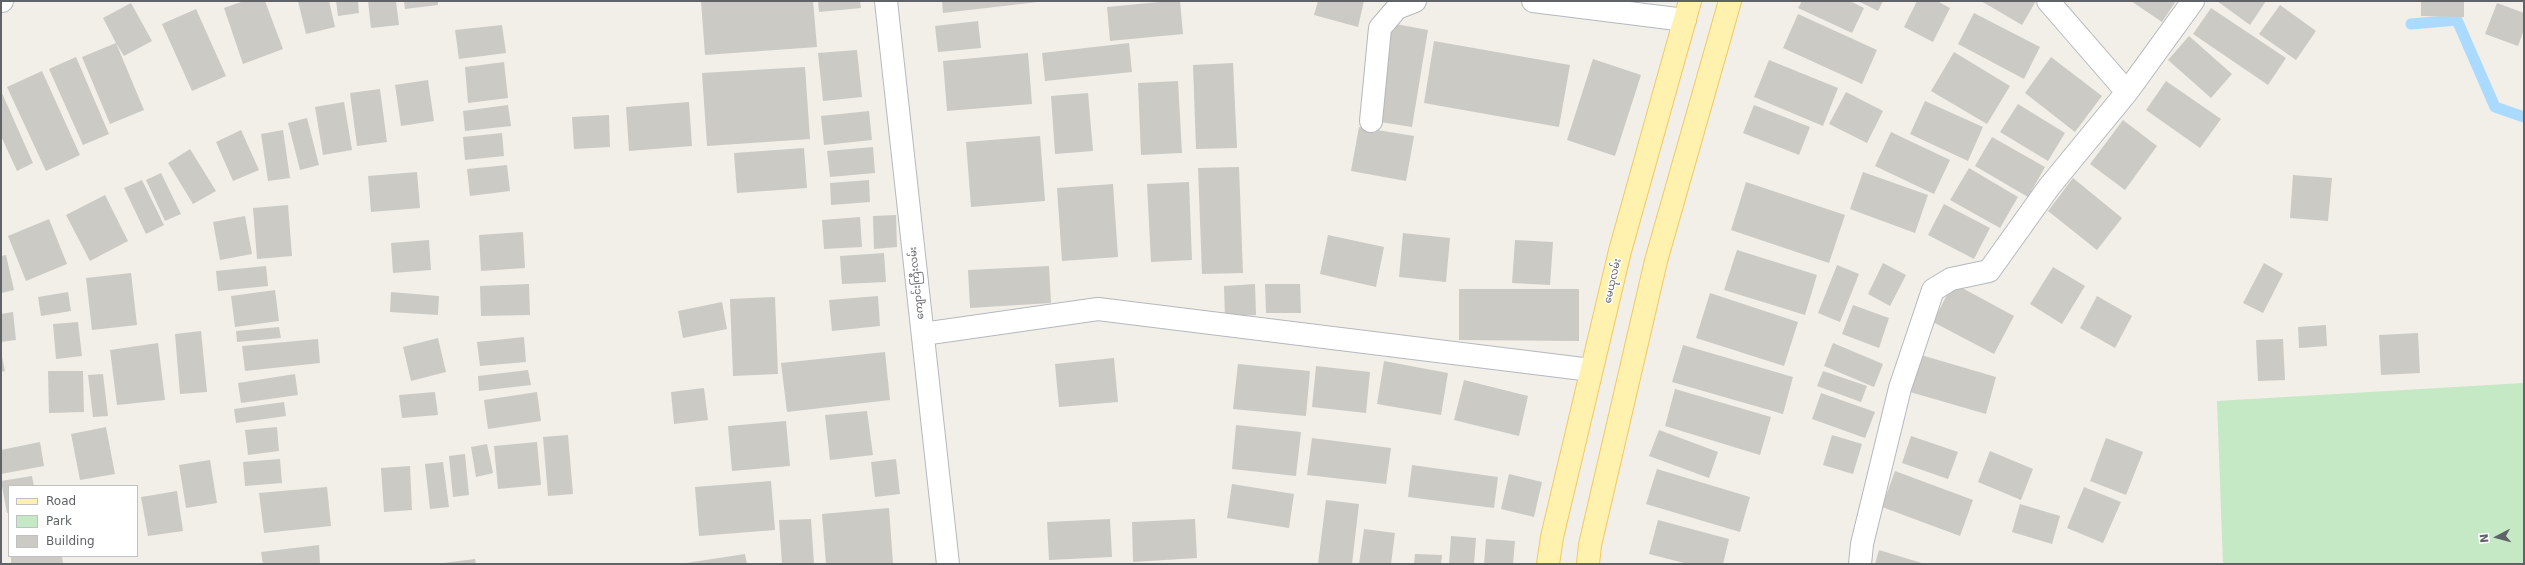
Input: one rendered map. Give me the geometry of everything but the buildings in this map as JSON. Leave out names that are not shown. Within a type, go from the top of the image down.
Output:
[{"type":"main road","points":[[1588,564],[1590,545],[1656,261],[1730,1]]},
{"type":"main road","name":"မေယုလမ်း","points":[[1548,564],[1552,537],[1620,251],[1687,10]]},
{"type":"street","name":"ကျောင်းကြီးလမ်း","points":[[886,1],[948,564]]},
{"type":"street","points":[[1371,121],[1380,28],[1397,8],[1415,1]]},
{"type":"street","points":[[1533,1],[1687,10]]},
{"type":"street","points":[[2048,1],[2127,92]]},
{"type":"street","points":[[1860,564],[1862,544],[1900,388],[1933,290],[1951,280],[1989,271],[2049,187],[2127,92],[2193,1]]},
{"type":"street","points":[[923,334],[1098,309],[1591,370]]},
{"type":"green space","points":[[2524,383],[2524,564],[2223,564],[2217,401]]},
{"type":"waterway","points":[[2411,24],[2457,20],[2495,107],[2524,117]]}]
